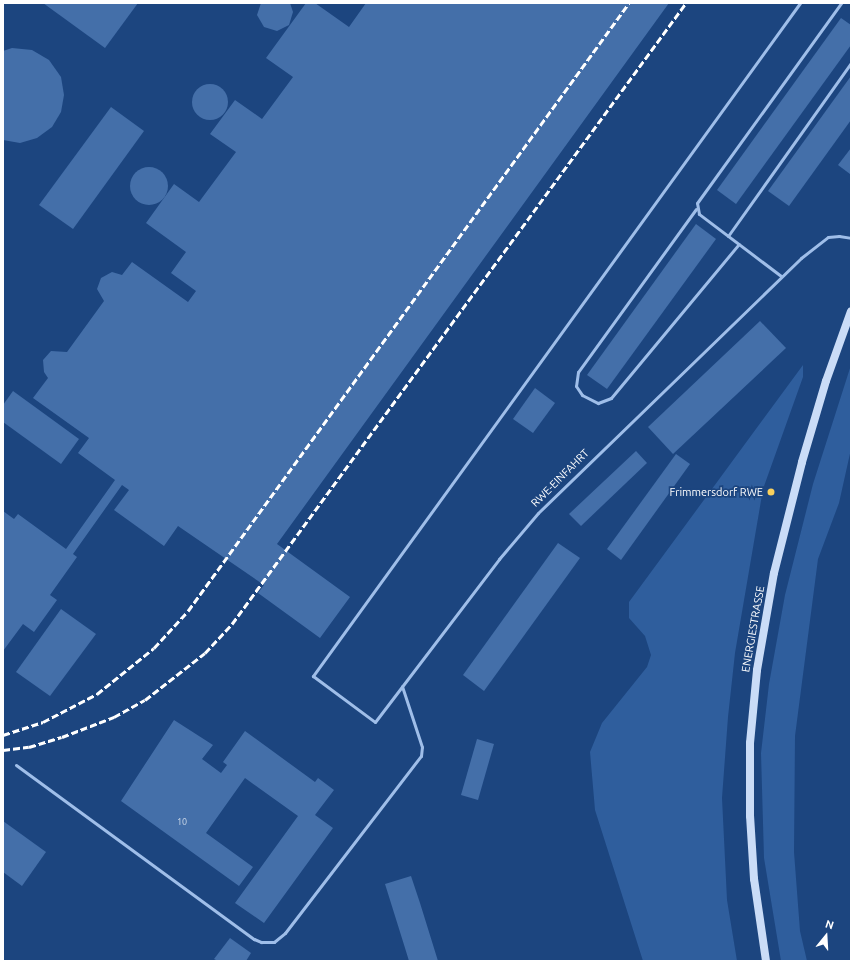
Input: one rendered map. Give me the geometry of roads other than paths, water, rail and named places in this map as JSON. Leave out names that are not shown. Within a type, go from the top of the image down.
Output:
[{"type":"main road","name":"ENERGIESTRASSE","points":[[766,961],[755,886],[750,816],[750,743],[757,670],[774,573],[805,450],[830,370],[851,311]]},
{"type":"lane","name":"RWE-EINFAHRT","points":[[800,3],[312,676],[375,722],[499,559],[538,514],[781,276],[823,240],[833,236],[851,238]]},
{"type":"lane","points":[[739,244],[614,395],[598,403],[582,395],[576,386],[578,372],[696,208],[699,199],[840,3]]},
{"type":"lane","points":[[728,236],[851,63]]},
{"type":"lane","points":[[696,208],[699,214],[781,276]]},
{"type":"lane","points":[[16,765],[254,939],[261,942],[274,942],[286,933],[421,756],[422,747],[402,686]]},
{"type":"railway","points":[[3,735],[43,722],[97,694],[154,648],[188,611],[629,3]]},
{"type":"railway","points":[[3,750],[29,747],[62,737],[114,717],[145,700],[205,653],[232,624],[686,3]]},
{"type":"place","name":"Frimmersdorf RWE","points":[[771,492]]}]
